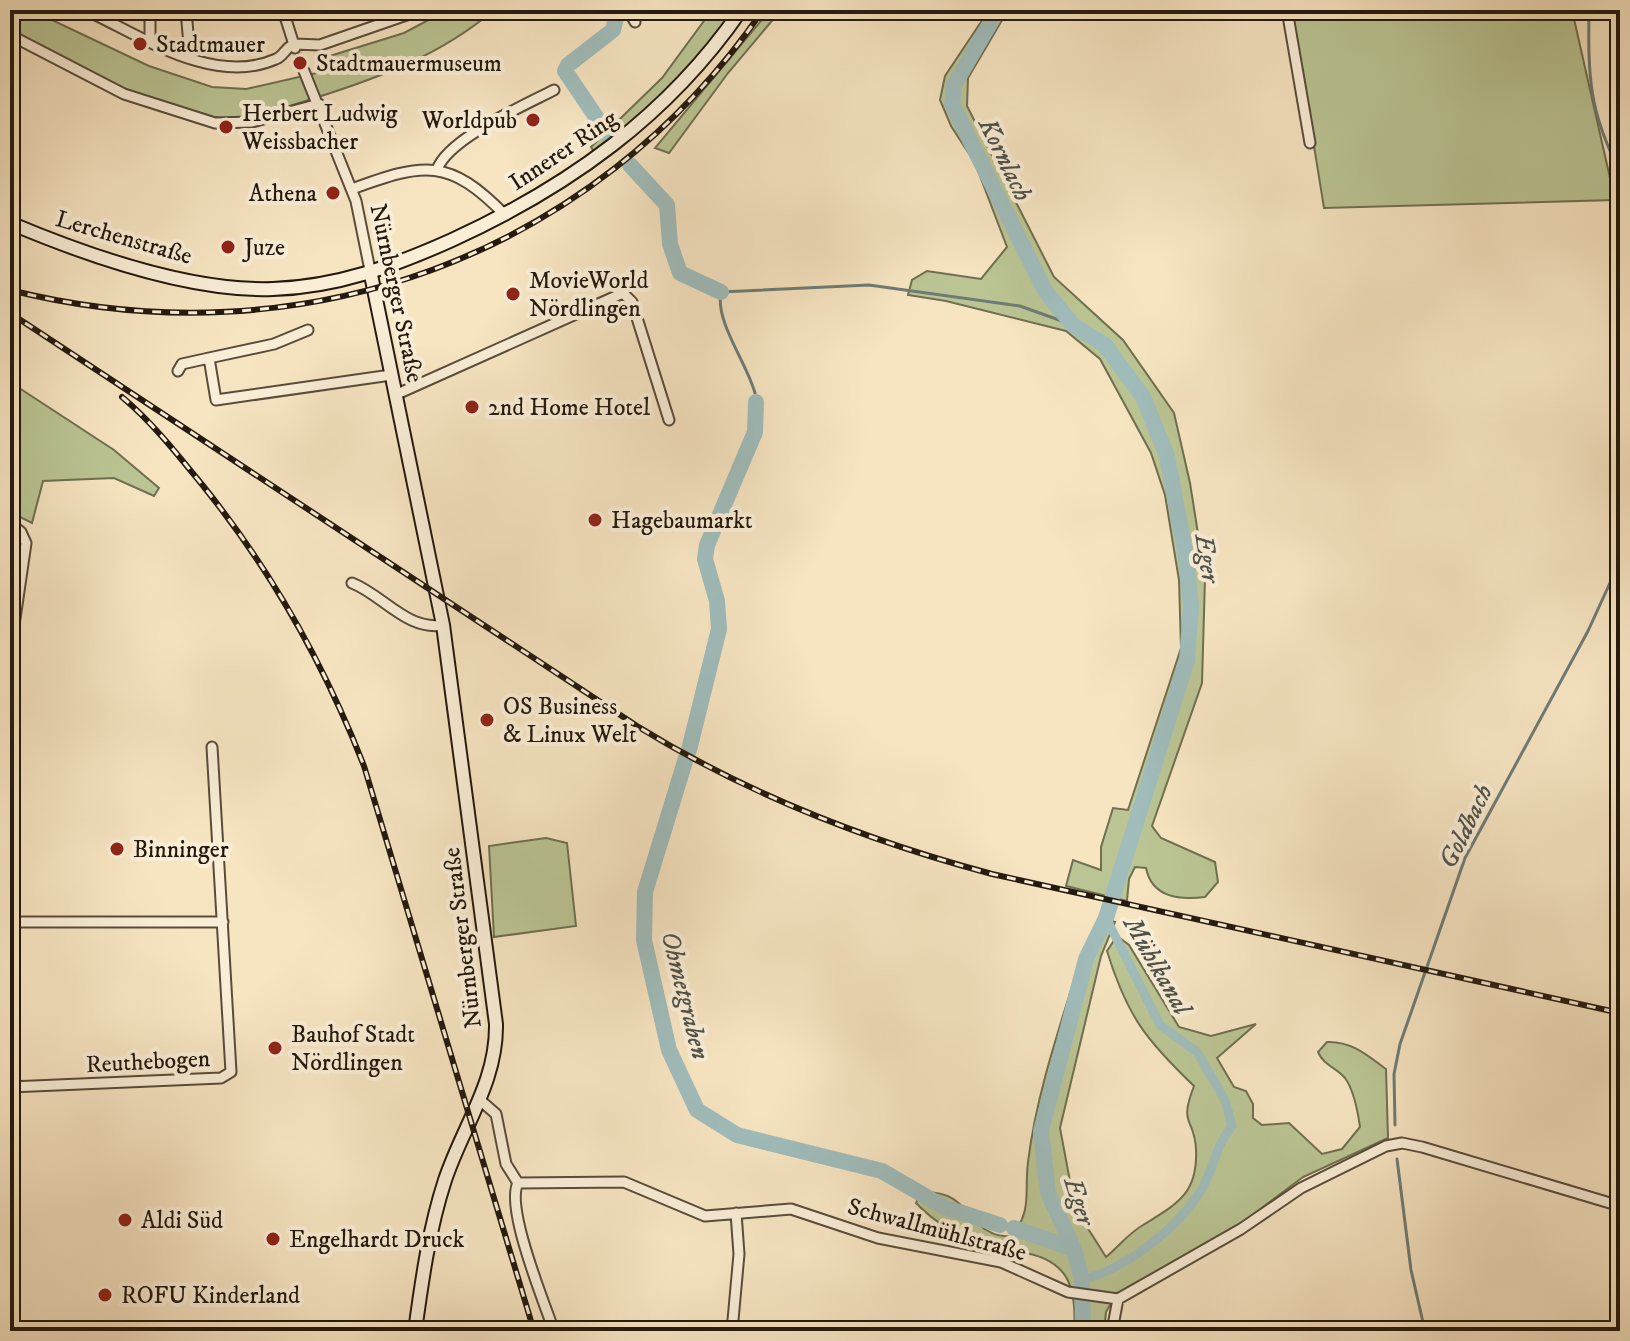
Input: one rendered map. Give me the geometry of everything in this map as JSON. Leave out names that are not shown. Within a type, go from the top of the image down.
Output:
[{"type":"main road","name":"Innerer Ring","points":[[371,275],[505,215],[602,156],[660,107],[696,70],[741,10]]},
{"type":"main road","name":"Lerchenstraße","points":[[10,223],[76,249],[218,285],[272,289],[371,275]]},
{"type":"main road","name":"Nürnberger Straße","points":[[371,275],[443,625],[496,1024],[494,1062],[445,1181],[429,1244],[415,1331]]},
{"type":"street","points":[[86,10],[190,57],[232,68],[273,61],[294,46],[320,45],[397,15],[421,10]]},
{"type":"street","points":[[150,10],[150,41]]},
{"type":"street","points":[[186,10],[190,57]]},
{"type":"street","points":[[283,10],[294,46]]},
{"type":"street","points":[[628,10],[635,22]]},
{"type":"street","points":[[1287,10],[1310,143]]},
{"type":"street","points":[[10,35],[124,94],[215,123],[252,122],[319,104]]},
{"type":"street","name":"Nürnberger Straße","points":[[304,71],[352,189],[371,275]]},
{"type":"street","points":[[437,170],[441,159],[459,145],[511,112],[554,90]]},
{"type":"street","points":[[352,189],[418,171],[437,170],[465,178],[505,215]]},
{"type":"street","points":[[395,395],[623,293],[632,302],[669,420]]},
{"type":"street","points":[[178,371],[182,364],[274,344],[308,330]]},
{"type":"street","points":[[209,358],[216,400],[391,375]]},
{"type":"street","points":[[10,523],[21,532],[26,543],[10,653]]},
{"type":"street","points":[[352,583],[423,625],[443,625]]},
{"type":"street","name":"Reuthebogen","points":[[10,1087],[221,1078],[231,1072],[212,747]]},
{"type":"street","points":[[10,922],[223,922]]},
{"type":"street","points":[[480,1100],[496,1114],[503,1154],[518,1183],[514,1197],[519,1222],[554,1331]]},
{"type":"street","points":[[1112,1331],[1118,1299],[1241,1229],[1301,1188],[1386,1146],[1402,1143],[1620,1206]]},
{"type":"street","name":"Schwallmühlstraße","points":[[518,1183],[624,1182],[682,1209],[705,1216],[791,1209],[878,1238],[1001,1262],[1068,1292],[1118,1299]]},
{"type":"street","points":[[732,1331],[739,1254],[736,1213]]},
{"type":"green space","points":[[10,10],[31,10],[149,66],[212,87],[246,89],[321,72],[317,60],[404,33],[447,10],[494,10],[453,40],[387,73],[277,110],[226,118],[162,103],[83,69],[10,32]]},
{"type":"green space","points":[[712,10],[733,10],[688,70],[596,155],[591,147],[662,78]]},
{"type":"green space","points":[[770,10],[781,10],[728,73],[669,153],[655,148]]},
{"type":"green space","points":[[989,10],[1008,10],[968,78],[967,106],[1054,277],[1123,340],[1174,413],[1190,483],[1205,578],[1202,683],[1152,826],[1161,838],[1215,862],[1218,882],[1205,897],[1168,895],[1154,886],[1146,868],[1135,867],[1129,879],[1127,901],[1066,886],[1073,860],[1101,870],[1101,847],[1113,808],[1128,810],[1181,648],[1179,580],[1165,495],[1151,453],[1100,359],[1066,331],[946,301],[908,295],[912,280],[927,271],[981,279],[1007,247],[975,163],[951,126],[940,100],[945,76]]},
{"type":"green space","points":[[1292,10],[1572,10],[1615,200],[1324,208]]},
{"type":"green space","points":[[10,382],[114,450],[159,488],[154,496],[114,478],[43,481],[32,523],[10,512]]},
{"type":"green space","points":[[546,838],[567,843],[576,926],[494,937],[489,846]]},
{"type":"green space","points":[[1099,917],[1115,922],[1101,956],[1060,1128],[1075,1208],[1106,1257],[1133,1232],[1182,1197],[1189,1188],[1196,1165],[1195,1139],[1187,1116],[1194,1086],[1140,1026],[1122,993],[1107,951],[1117,936],[1129,945],[1179,1027],[1211,1036],[1256,1024],[1217,1058],[1234,1087],[1246,1091],[1253,1104],[1253,1118],[1262,1125],[1289,1123],[1322,1154],[1342,1149],[1360,1127],[1348,1083],[1318,1052],[1327,1042],[1336,1042],[1358,1050],[1386,1069],[1388,1138],[1303,1177],[1230,1232],[1135,1288],[1116,1295],[1106,1312],[1104,1331],[1074,1331],[1071,1288],[1059,1268],[1036,1256],[989,1248],[969,1240],[941,1224],[916,1203],[921,1192],[936,1193],[957,1201],[983,1228],[994,1234],[1011,1237],[1018,1227],[1025,1210],[1028,1162],[1044,1081],[1084,948],[1093,939]]},
{"type":"waterway","name":"Eger","points":[[609,136],[565,71],[568,65],[613,30],[616,18],[612,10]]},
{"type":"waterway","name":"Eger","points":[[998,10],[954,85],[952,104],[1045,291],[1073,325],[1105,345],[1143,397],[1167,456],[1186,557],[1191,606],[1187,660],[1106,918],[1086,959],[1041,1131],[1048,1193],[1074,1249],[1082,1280],[1083,1331]]},
{"type":"waterway","name":"Goldbach","points":[[1589,10],[1592,94],[1602,131],[1620,172]]},
{"type":"waterway","name":"Eger","points":[[630,165],[667,205],[670,244],[680,273],[721,292]]},
{"type":"waterway","name":"Eger","points":[[755,393],[727,329],[720,304],[721,292],[869,285],[1020,306],[1073,325]]},
{"type":"waterway","name":"Ohmetgraben","points":[[689,750],[719,629],[717,601],[705,559],[707,545],[755,432],[756,402]]},
{"type":"waterway","name":"Goldbach","points":[[1395,1125],[1394,1074],[1400,1044],[1465,858],[1588,631],[1620,561]]},
{"type":"waterway","name":"Ohmetgraben","points":[[686,758],[645,892],[644,940],[669,1050],[697,1110],[737,1135],[882,1171],[944,1207],[1000,1225]]},
{"type":"waterway","name":"Mühlkanal","points":[[1082,1280],[1116,1267],[1148,1246],[1178,1220],[1200,1192],[1221,1143],[1232,1126],[1225,1100],[1197,1052],[1160,1025],[1106,918]]},
{"type":"waterway","name":"Goldbach","points":[[1397,1159],[1411,1270],[1425,1331]]},
{"type":"waterway","name":"Ohmetgraben","points":[[1014,1228],[1074,1249]]},
{"type":"tunnel","points":[[295,48],[304,71]]},
{"type":"railway","points":[[10,290],[119,309],[226,312],[331,299],[432,270],[527,226],[615,168],[694,96],[763,10]]},
{"type":"railway","points":[[10,313],[637,726],[765,794],[854,831],[992,874],[1620,1013]]},
{"type":"railway","points":[[122,397],[175,451],[229,519],[295,620],[332,691],[364,766],[534,1331]]},
{"type":"place","name":"Stadtmauer","points":[[140,44]]},
{"type":"place","name":"Stadtmauermuseum","points":[[300,63]]},
{"type":"place","name":"Worldpub","points":[[533,120]]},
{"type":"place","name":"Herbert Ludwig Weissbacher","points":[[226,127]]},
{"type":"place","name":"Athena","points":[[333,193]]},
{"type":"place","name":"Juze","points":[[228,247]]},
{"type":"place","name":"MovieWorld Nördlingen","points":[[513,294]]},
{"type":"place","name":"2nd Home Hotel","points":[[472,407]]},
{"type":"place","name":"Hagebaumarkt","points":[[595,520]]},
{"type":"place","name":"OS Business & Linux Welt","points":[[487,720]]},
{"type":"place","name":"Binninger","points":[[117,849]]},
{"type":"place","name":"Bauhof Stadt Nördlingen","points":[[275,1048]]},
{"type":"place","name":"Aldi Süd","points":[[125,1220]]},
{"type":"place","name":"Engelhardt Druck","points":[[273,1239]]},
{"type":"place","name":"ROFU Kinderland","points":[[105,1295]]},
{"type":"water label","name":"Kornlach","points":[[1006,159]]}]
